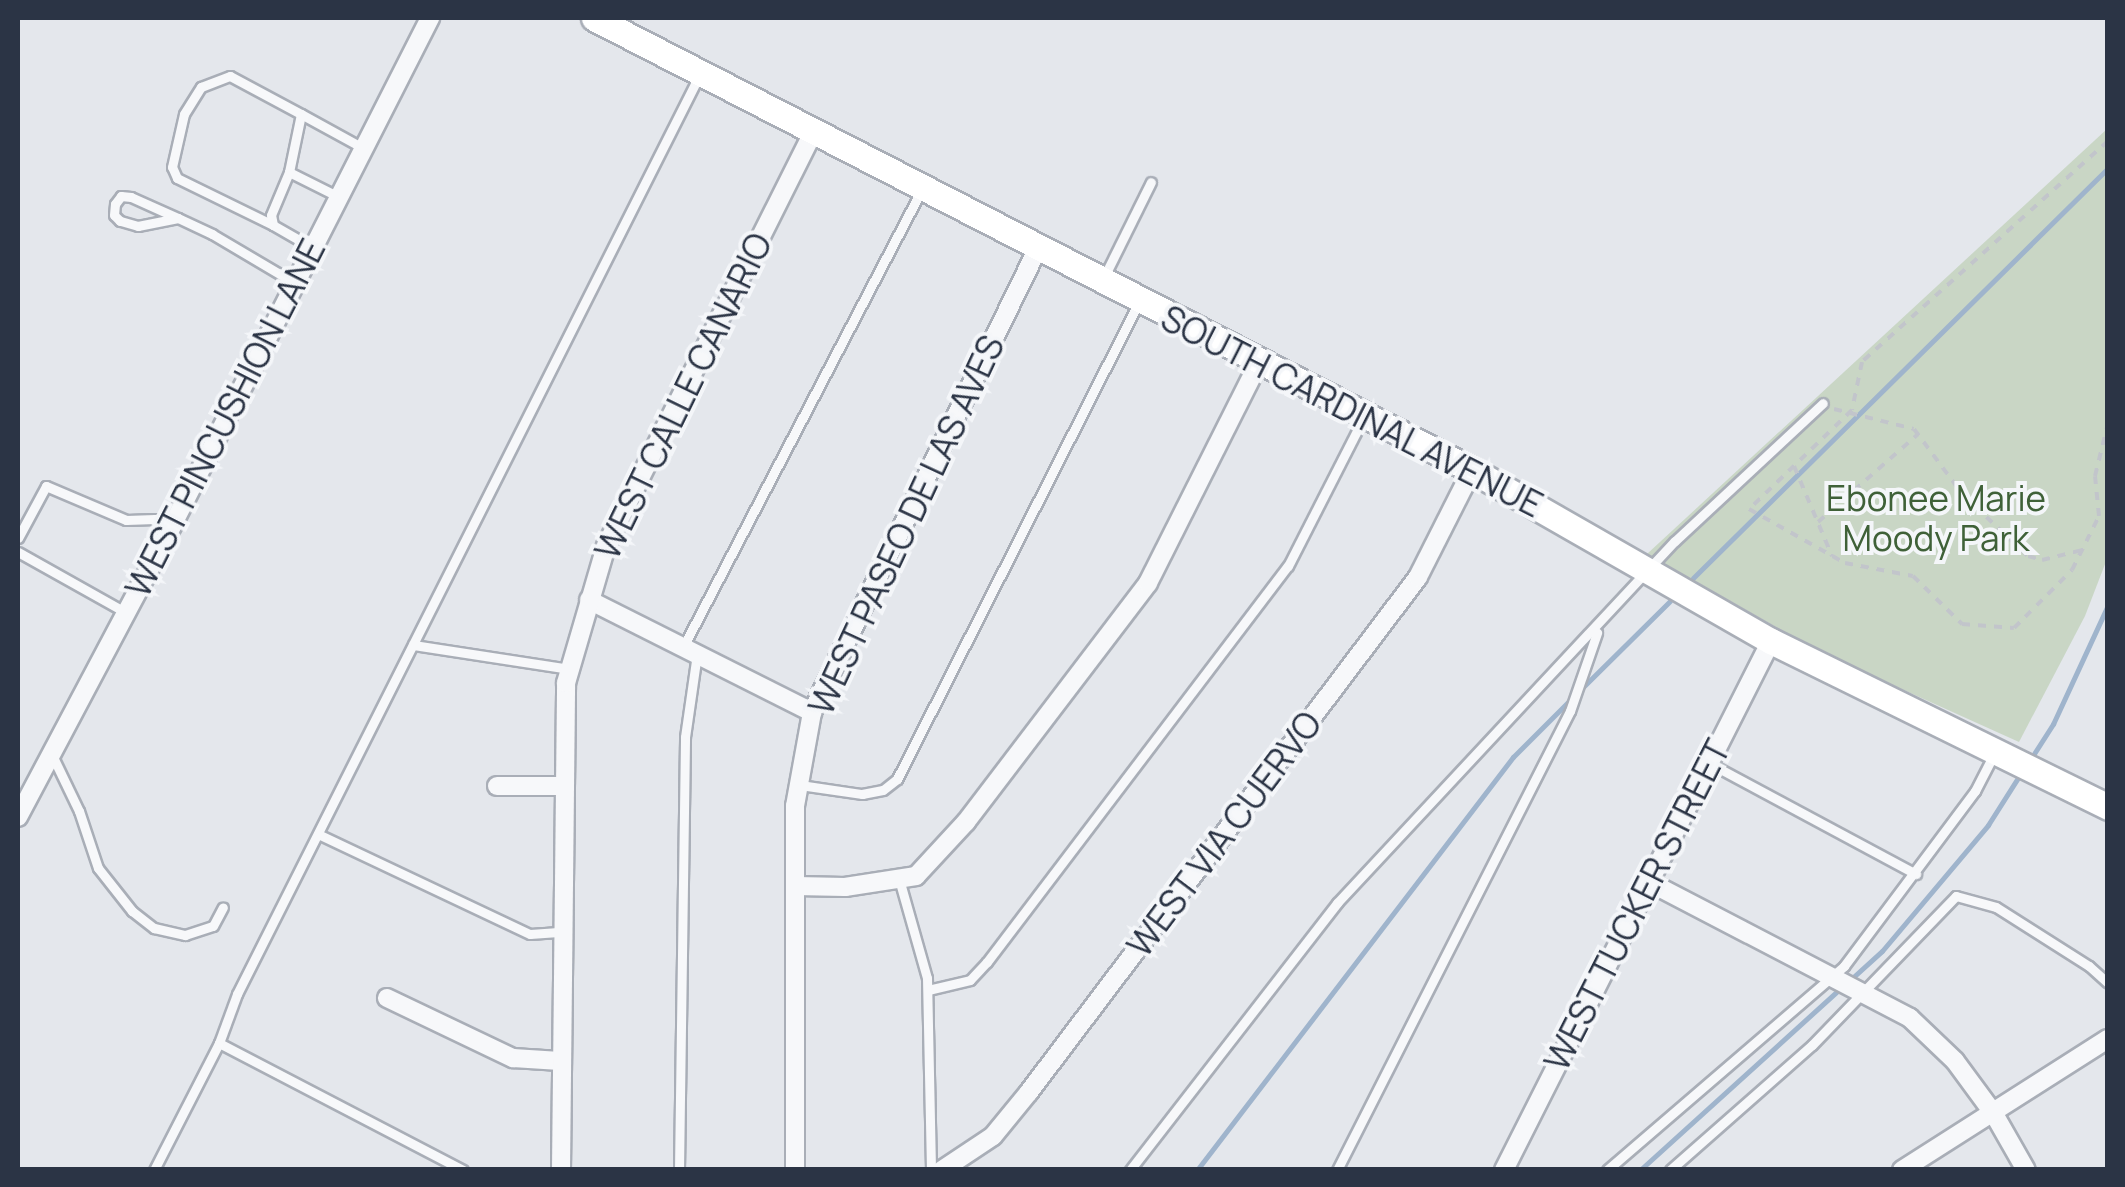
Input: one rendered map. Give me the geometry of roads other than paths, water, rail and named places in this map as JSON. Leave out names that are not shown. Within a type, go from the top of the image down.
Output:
[{"type":"main road","name":"SOUTH CARDINAL AVENUE","points":[[594,18],[1472,470],[1772,641],[2108,807]]},
{"type":"street","name":"WEST PINCUSHION LANE","points":[[18,817],[173,524],[430,18]]},
{"type":"street","name":"WEST CALLE CANARIO","points":[[561,1170],[564,786],[570,669],[606,546],[813,132]]},
{"type":"street","name":"WEST PASEO DE LAS AVES","points":[[795,1170],[795,806],[812,712],[1038,248]]},
{"type":"street","points":[[796,886],[846,888],[916,876],[966,822],[1148,583],[1258,362]]},
{"type":"street","name":"WEST VIA CUERVO","points":[[942,1170],[993,1136],[1030,1092],[1418,577],[1472,470]]},
{"type":"street","points":[[589,600],[812,712]]},
{"type":"street","name":"WEST TUCKER STREET","points":[[1504,1170],[1772,641]]},
{"type":"street","points":[[497,786],[564,786]]},
{"type":"street","points":[[1649,882],[1910,1018],[1955,1061],[1994,1114],[2026,1170]]},
{"type":"street","points":[[387,998],[512,1058],[560,1062]]},
{"type":"street","points":[[1902,1170],[2108,1039]]},
{"type":"lane","points":[[154,1170],[219,1043],[237,994],[701,73]]},
{"type":"lane","points":[[313,248],[176,178],[172,168],[184,114],[201,88],[230,76],[363,148]]},
{"type":"lane","points":[[273,225],[271,215],[289,172],[301,114]]},
{"type":"lane","points":[[289,172],[339,197]]},
{"type":"lane","points":[[1102,281],[1151,182]]},
{"type":"lane","points":[[679,1170],[685,736],[690,651],[922,189]]},
{"type":"lane","points":[[178,218],[138,226],[120,222],[114,215],[114,204],[121,196],[131,196],[178,218],[296,283]]},
{"type":"lane","points":[[799,785],[862,794],[882,790],[897,779],[1139,301]]},
{"type":"lane","points":[[1130,1170],[1337,903],[1675,541],[1820,405]]},
{"type":"lane","points":[[928,990],[970,980],[999,946],[1288,566],[1365,416]]},
{"type":"lane","points":[[18,538],[46,486],[126,520],[155,519],[173,524]]},
{"type":"lane","points":[[18,552],[124,612]]},
{"type":"lane","points":[[1337,1170],[1570,712],[1599,626]]},
{"type":"lane","points":[[413,645],[570,669]]},
{"type":"lane","points":[[51,752],[79,812],[98,868],[132,911],[154,928],[185,935],[213,926],[223,907]]},
{"type":"lane","points":[[1607,1170],[1831,977],[1916,874],[1975,792],[2013,760]]},
{"type":"lane","points":[[1710,763],[1916,874]]},
{"type":"lane","points":[[318,834],[530,934],[562,932]]},
{"type":"lane","points":[[899,879],[928,990],[931,1170]]},
{"type":"lane","points":[[1670,1170],[1812,1045],[1956,896],[1996,907],[2089,966],[2108,983]]},
{"type":"lane","points":[[219,1043],[463,1170]]},
{"type":"waterway","points":[[1693,578],[2108,168]]},
{"type":"waterway","points":[[1579,691],[1670,601]]},
{"type":"waterway","points":[[2030,760],[2053,724],[2108,605]]},
{"type":"waterway","points":[[1197,1170],[1513,757],[1571,699]]},
{"type":"waterway","points":[[1850,980],[1882,951],[1988,825],[2021,773]]},
{"type":"waterway","points":[[1640,1170],[1842,987]]},
{"type":"park label","name":"Ebonee Marie Moody Park","points":[[1936,518]]}]
